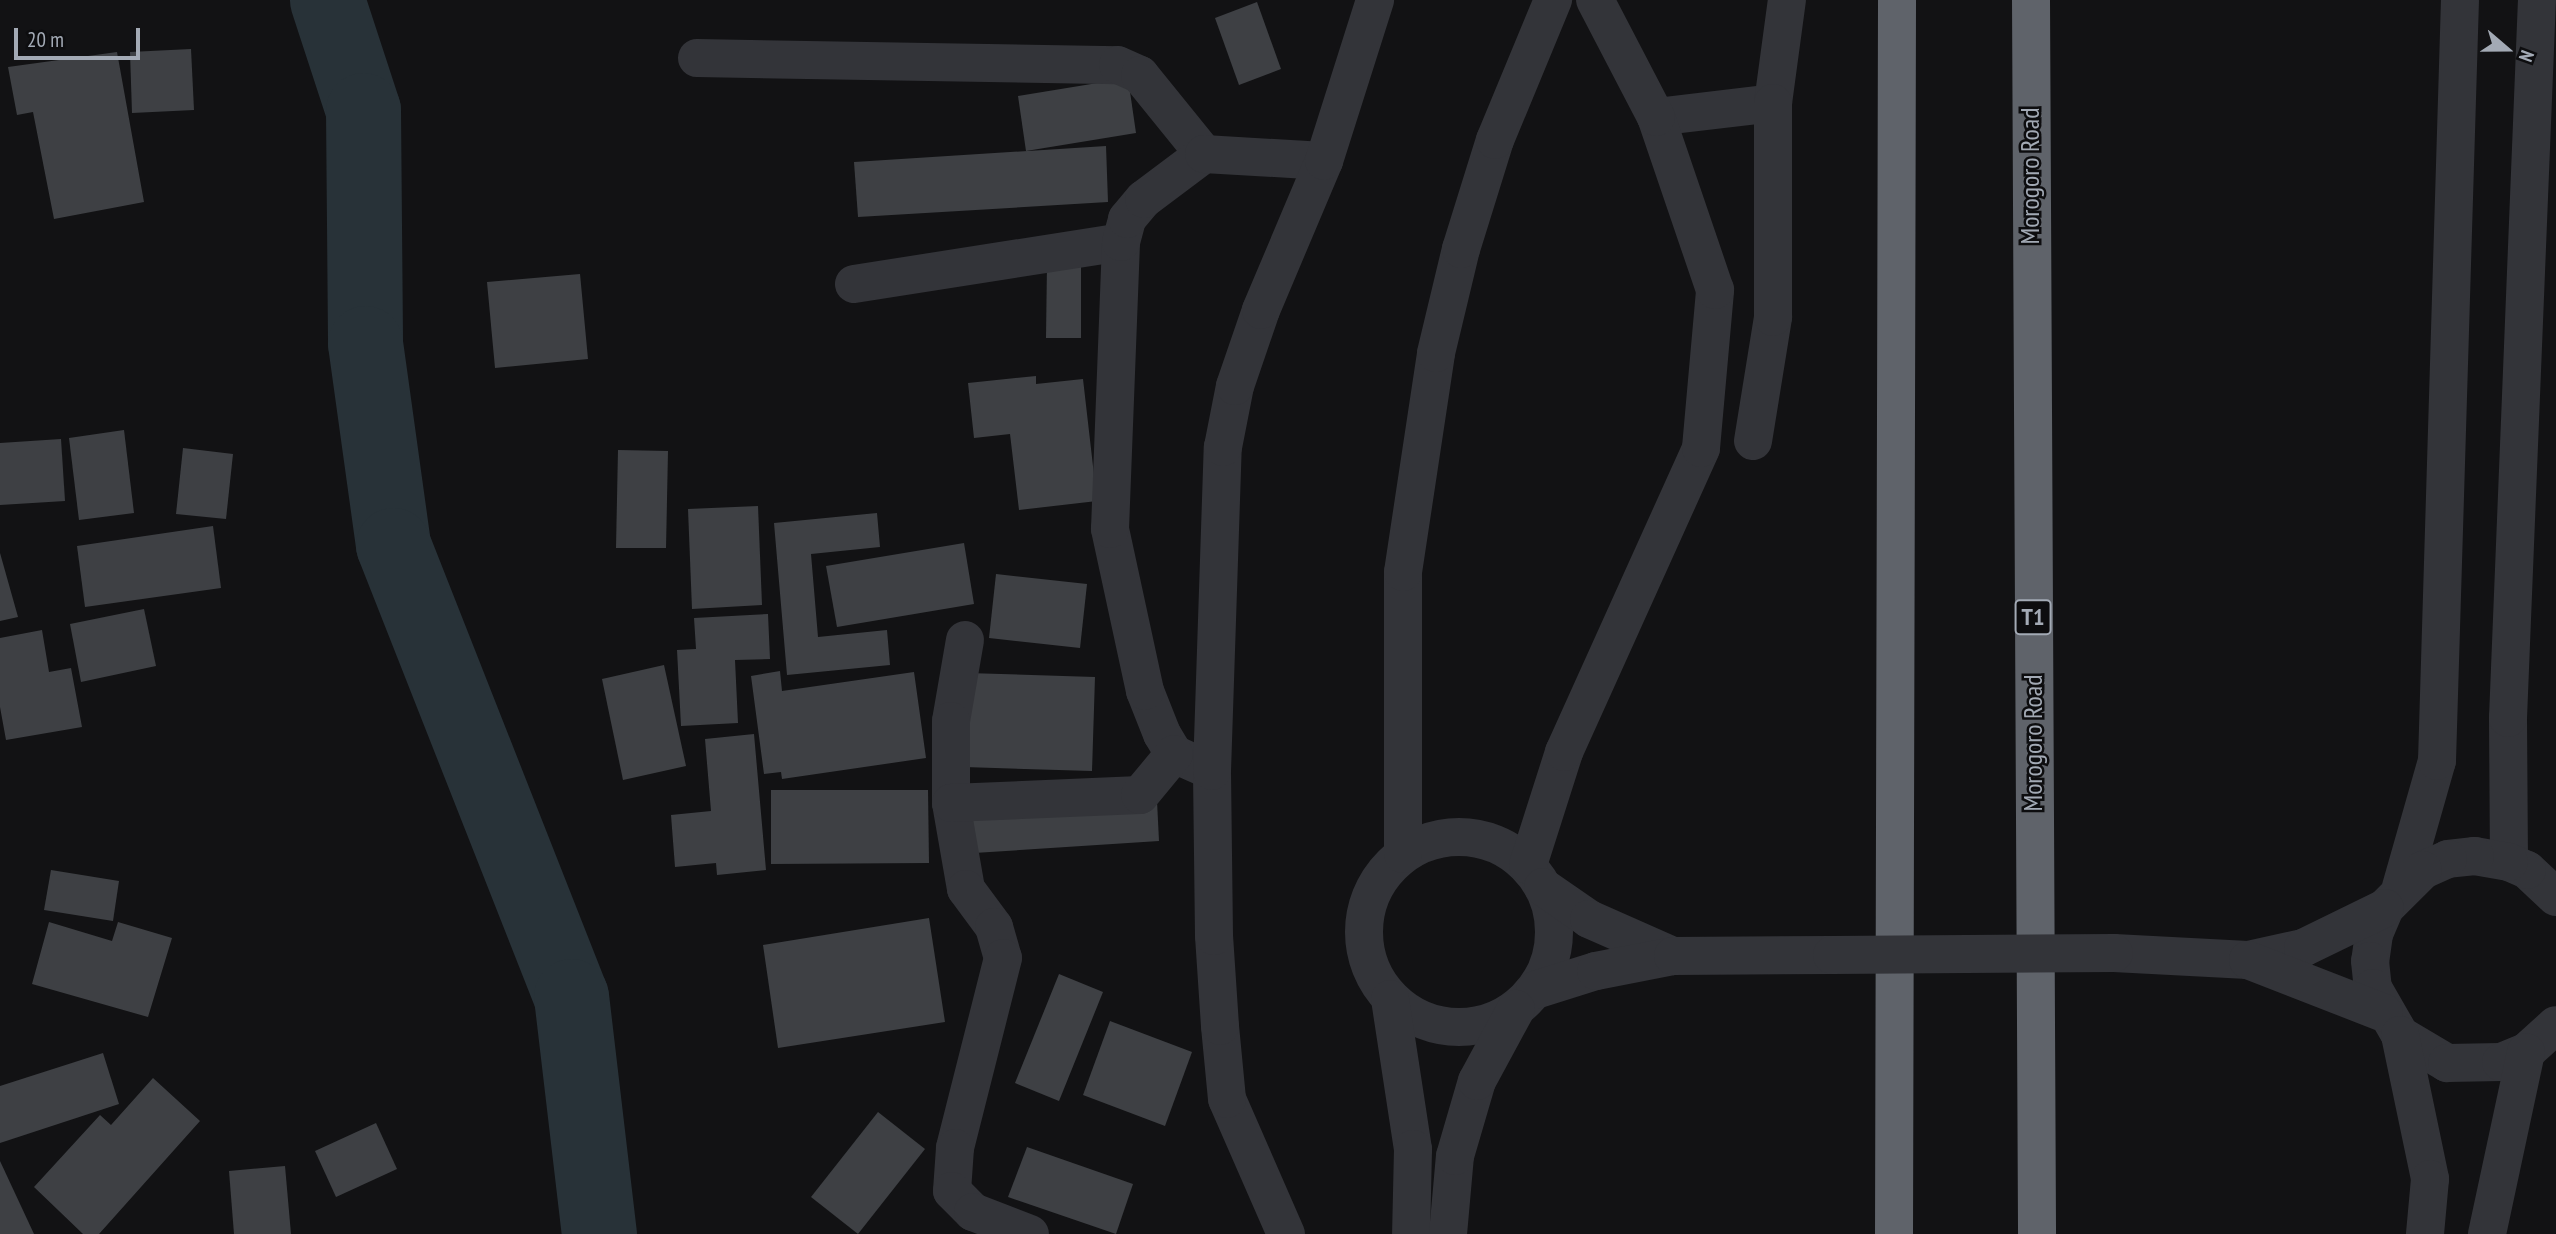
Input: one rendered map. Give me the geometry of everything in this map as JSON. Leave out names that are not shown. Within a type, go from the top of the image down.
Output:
[{"type":"highway","points":[[1894,1234],[1897,0]]},
{"type":"highway","name":"Morogoro Road","points":[[2031,0],[2037,1234]]},
{"type":"street","points":[[1283,1233],[1227,1099],[1214,936],[1212,771],[1223,447],[1236,386],[1261,310],[1324,161],[1375,0]]},
{"type":"street","points":[[1448,1234],[1455,1156],[1478,1081],[1525,999],[1548,966],[1554,940],[1553,913],[1536,876],[1564,752],[1701,448],[1715,290],[1656,117],[1595,0]]},
{"type":"street","points":[[1753,441],[1773,317],[1773,103],[1787,0]]},
{"type":"street","points":[[2425,1234],[2431,1179],[2392,1024],[2373,988],[2370,961],[2374,934],[2393,897],[2437,761],[2460,0]]},
{"type":"street","points":[[2509,862],[2508,719],[2541,349],[2537,0]]},
{"type":"street","points":[[1403,854],[1403,572],[1436,353],[1461,249],[1495,140],[1549,10]]},
{"type":"street","points":[[697,58],[1118,65],[1140,75],[1204,154]]},
{"type":"street","points":[[1656,117],[1773,103]]},
{"type":"street","points":[[1212,771],[1174,754],[1145,691],[1110,529],[1121,242],[1128,219],[1144,199],[1204,154],[1324,161]]},
{"type":"street","points":[[854,284],[1121,242]]},
{"type":"street","points":[[965,640],[951,721],[951,803],[966,888],[993,927],[1003,958],[967,1096],[952,1191],[974,1212],[1030,1234]]},
{"type":"street","points":[[951,803],[1140,795],[1174,754]]},
{"type":"street","points":[[1673,956],[1590,919],[1506,848],[1481,838],[1441,838],[1403,854],[1383,873],[1363,924],[1365,951],[1375,976],[1390,999],[1412,1015],[1438,1025],[1465,1027],[1491,1022],[1525,999],[1596,971],[1673,956],[2114,953],[2248,960],[2303,948],[2393,897],[2448,859],[2475,856],[2509,862],[2527,870],[2556,897]]},
{"type":"street","points":[[2248,960],[2392,1024],[2447,1063],[2501,1062],[2526,1052],[2556,1025]]},
{"type":"street","points":[[1390,999],[1413,1149],[1411,1234]]},
{"type":"street","points":[[2487,1234],[2526,1052]]},
{"type":"building","points":[[1257,2],[1281,69],[1239,85],[1215,18]]},
{"type":"building","points":[[191,49],[194,110],[132,113],[130,52]]},
{"type":"building","points":[[117,52],[144,202],[54,219],[33,112],[17,115],[8,67]]},
{"type":"building","points":[[1128,78],[1136,133],[1026,151],[1018,96]]},
{"type":"building","points":[[1106,146],[1108,202],[858,217],[854,162]]},
{"type":"building","points":[[1047,264],[1081,264],[1081,338],[1046,338]]},
{"type":"building","points":[[580,274],[588,359],[495,368],[487,282]]},
{"type":"building","points":[[1036,376],[1036,384],[1083,379],[1097,501],[1019,510],[1010,434],[974,438],[968,383]]},
{"type":"building","points":[[124,430],[134,513],[79,520],[69,438]]},
{"type":"building","points":[[61,439],[65,501],[0,505],[0,443]]},
{"type":"building","points":[[183,448],[233,454],[226,519],[176,514]]},
{"type":"building","points":[[618,450],[668,451],[666,548],[616,548]]},
{"type":"building","points":[[758,506],[762,605],[692,609],[688,509]]},
{"type":"building","points":[[877,513],[880,547],[811,554],[818,637],[887,630],[890,665],[787,675],[774,523]]},
{"type":"building","points":[[213,526],[221,588],[85,607],[77,546]]},
{"type":"building","points":[[964,543],[974,604],[837,627],[826,566]]},
{"type":"building","points":[[0,553],[18,617],[0,621]]},
{"type":"building","points":[[996,574],[1087,584],[1080,648],[989,638]]},
{"type":"building","points":[[144,609],[156,666],[81,682],[70,624]]},
{"type":"building","points":[[768,614],[770,659],[735,660],[738,723],[681,726],[677,650],[696,649],[694,618]]},
{"type":"building","points":[[42,630],[49,672],[71,668],[82,727],[6,740],[0,707],[0,638]]},
{"type":"building","points":[[664,665],[686,766],[623,780],[602,679]]},
{"type":"building","points":[[780,671],[782,691],[914,672],[926,758],[782,779],[781,772],[764,774],[751,676]]},
{"type":"building","points":[[967,673],[1095,677],[1092,771],[964,767]]},
{"type":"building","points":[[754,734],[766,870],[717,875],[716,863],[675,867],[671,815],[711,811],[705,739]]},
{"type":"building","points":[[771,790],[928,790],[929,863],[771,864]]},
{"type":"building","points":[[1157,801],[1159,841],[974,853],[972,814]]},
{"type":"building","points":[[51,870],[119,881],[113,921],[44,910]]},
{"type":"building","points":[[929,918],[945,1022],[778,1048],[763,945]]},
{"type":"building","points":[[49,922],[112,941],[118,922],[172,938],[148,1017],[32,984]]},
{"type":"building","points":[[1059,974],[1103,992],[1059,1101],[1015,1083]]},
{"type":"building","points":[[1110,1021],[1192,1052],[1165,1126],[1083,1095]]},
{"type":"building","points":[[103,1053],[119,1104],[0,1143],[0,1086]]},
{"type":"building","points":[[153,1078],[200,1121],[99,1234],[83,1234],[34,1187],[100,1115],[111,1125]]},
{"type":"building","points":[[878,1112],[925,1149],[858,1234],[811,1197]]},
{"type":"building","points":[[376,1123],[397,1169],[336,1197],[315,1151]]},
{"type":"building","points":[[1027,1147],[1133,1184],[1116,1234],[1008,1197]]},
{"type":"building","points":[[0,1161],[34,1234],[0,1234]]},
{"type":"building","points":[[285,1166],[291,1234],[234,1234],[229,1171]]},
{"type":"waterway","points":[[327,0],[363,110],[365,343],[393,545],[571,996],[599,1234]]}]
